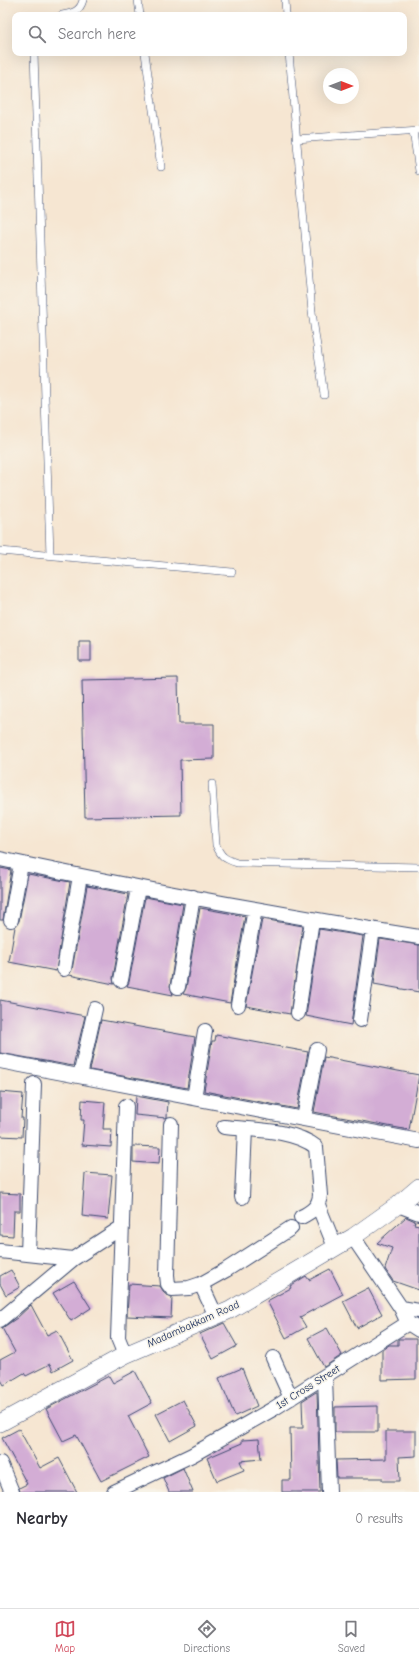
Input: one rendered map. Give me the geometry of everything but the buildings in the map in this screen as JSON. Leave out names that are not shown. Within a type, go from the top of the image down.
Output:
[{"type":"street","points":[[0,860],[138,888],[312,920],[419,937]]},
{"type":"street","points":[[11,920],[21,864]]},
{"type":"street","points":[[64,969],[80,876]]},
{"type":"street","points":[[121,980],[138,888]]},
{"type":"street","points":[[178,986],[193,897]]},
{"type":"street","points":[[238,1005],[255,909]]},
{"type":"street","points":[[298,1013],[312,920]]},
{"type":"street","points":[[360,1020],[372,929]]},
{"type":"street","points":[[80,1076],[94,1009]]},
{"type":"street","points":[[194,1098],[205,1031]]},
{"type":"street","points":[[304,1118],[317,1050]]},
{"type":"street","points":[[0,1061],[419,1141]]},
{"type":"street","points":[[28,1253],[34,1084]]},
{"type":"street","points":[[125,1355],[118,1338],[126,1106]]},
{"type":"street","points":[[172,1124],[167,1275],[168,1284],[172,1289],[189,1288],[201,1284],[226,1270],[291,1228]]},
{"type":"street","points":[[224,1127],[280,1133],[306,1141],[316,1147],[320,1195],[318,1205],[335,1247]]},
{"type":"street","points":[[242,1197],[245,1129]]},
{"type":"street","name":"Madambakkam Road","points":[[0,1423],[125,1355],[230,1310],[353,1237],[398,1205],[419,1187]]},
{"type":"street","points":[[301,1217],[318,1205]]},
{"type":"street","points":[[398,1205],[419,1213]]},
{"type":"street","points":[[0,1320],[73,1259],[122,1227]]},
{"type":"street","name":"1st Cross Street","points":[[114,1492],[192,1455],[414,1327],[353,1237]]},
{"type":"street","points":[[0,1251],[73,1259]]},
{"type":"street","points":[[201,1284],[216,1316]]},
{"type":"street","points":[[401,1308],[419,1311]]},
{"type":"street","points":[[273,1358],[291,1398]]},
{"type":"street","points":[[325,1377],[330,1492]]},
{"type":"street","points":[[0,1463],[12,1492]]},
{"type":"lane","points":[[75,12],[80,8],[83,0]]},
{"type":"lane","points":[[138,0],[140,12]]},
{"type":"lane","points":[[285,0],[286,12]]},
{"type":"lane","points":[[34,56],[50,555]]},
{"type":"lane","points":[[145,56],[161,167]]},
{"type":"lane","points":[[289,56],[312,312],[324,395]]},
{"type":"lane","points":[[296,139],[416,130],[419,170]]},
{"type":"lane","points":[[0,551],[232,572]]},
{"type":"lane","points":[[212,784],[216,845],[220,855],[226,859],[237,863],[419,867]]}]
